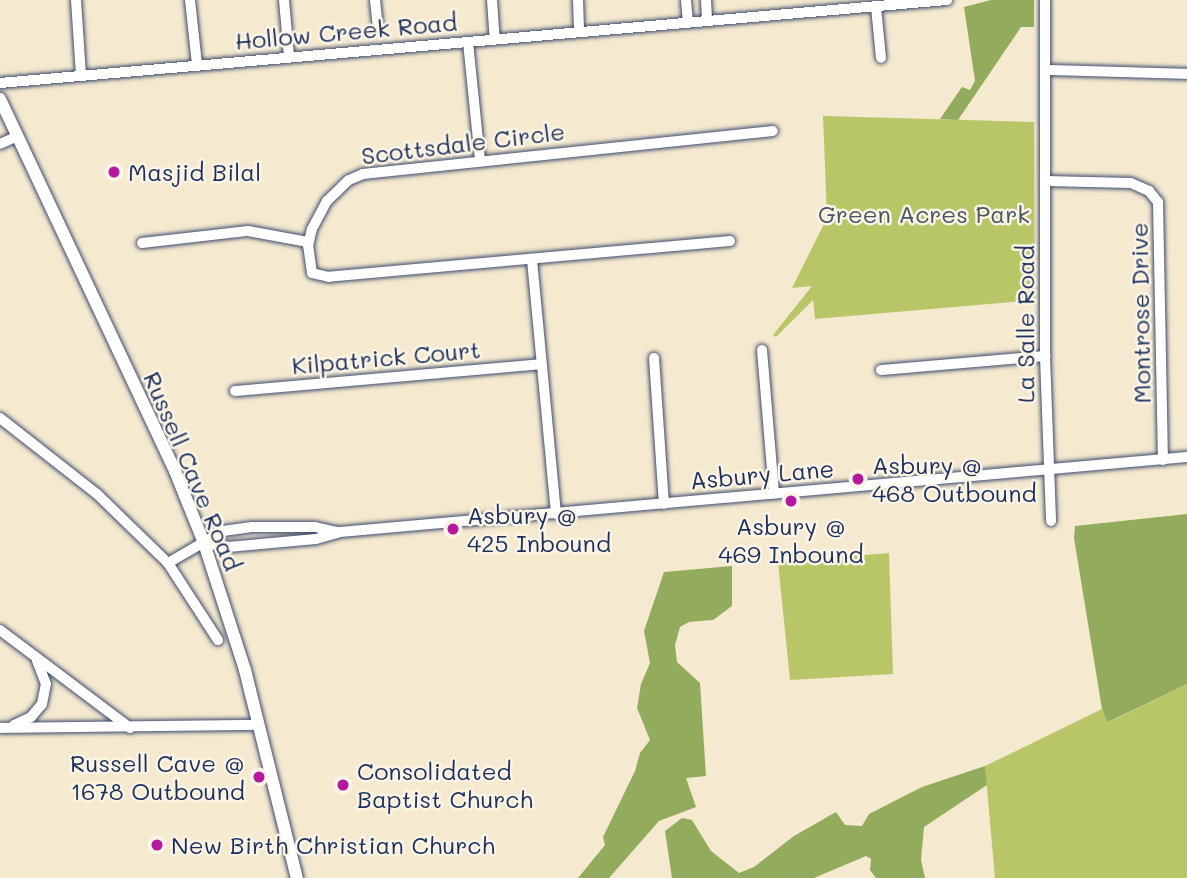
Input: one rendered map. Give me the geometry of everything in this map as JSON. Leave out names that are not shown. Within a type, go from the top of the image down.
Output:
[{"type":"main road","name":"Russell Cave Road","points":[[0,99],[175,471],[204,543],[246,670],[297,878]]},
{"type":"street","points":[[76,0],[82,75]]},
{"type":"street","points":[[190,0],[197,64]]},
{"type":"street","points":[[284,0],[289,56]]},
{"type":"street","points":[[375,0],[377,28]]},
{"type":"street","points":[[492,0],[495,40]]},
{"type":"street","points":[[578,0],[579,32]]},
{"type":"street","points":[[686,0],[688,23]]},
{"type":"street","points":[[706,0],[707,21]]},
{"type":"street","points":[[801,0],[802,13]]},
{"type":"street","name":"Hollow Creek Road","points":[[0,83],[947,0]]},
{"type":"street","name":"La Salle Road","points":[[1045,0],[1045,356],[1051,521]]},
{"type":"street","points":[[872,5],[881,58]]},
{"type":"street","points":[[468,42],[480,160]]},
{"type":"street","points":[[1046,70],[1187,74]]},
{"type":"street","name":"Scottsdale Circle","points":[[308,242],[327,201],[353,177],[371,172],[773,131]]},
{"type":"street","points":[[0,144],[16,137]]},
{"type":"street","name":"Montrose Drive","points":[[1046,181],[1131,183],[1149,191],[1158,202],[1163,460]]},
{"type":"street","points":[[142,243],[226,231],[280,235],[308,242],[312,273],[321,276],[730,241]]},
{"type":"street","points":[[532,260],[556,514]]},
{"type":"street","points":[[762,350],[774,494]]},
{"type":"street","points":[[881,370],[1045,356]]},
{"type":"street","points":[[654,358],[664,504]]},
{"type":"street","name":"Kilpatrick Court","points":[[235,391],[541,364]]},
{"type":"street","points":[[0,418],[89,487],[168,563],[218,640]]},
{"type":"street","name":"Asbury Lane","points":[[204,543],[228,547],[316,539],[340,532],[1187,457]]},
{"type":"street","name":"Asbury Lane","points":[[204,543],[223,531],[252,527],[315,527],[340,532]]},
{"type":"street","points":[[168,563],[204,543]]},
{"type":"street","points":[[0,630],[130,728]]},
{"type":"street","points":[[3,728],[31,717],[42,704],[46,684],[34,656]]},
{"type":"street","points":[[3,728],[258,725]]},
{"type":"green space","points":[[991,0],[1034,0],[1034,27],[1021,27],[958,120],[940,119],[962,87],[970,90],[975,81],[964,7]]},
{"type":"green space","name":"Green Acres Park","points":[[823,116],[1034,122],[1035,300],[815,319],[813,300],[776,337],[773,335],[812,286],[792,288],[827,218]]},
{"type":"green space","points":[[1187,514],[1187,684],[1108,722],[1102,709],[1074,538],[1075,526]]},
{"type":"green space","points":[[889,553],[893,674],[790,680],[778,562]]},
{"type":"green space","points":[[732,566],[732,606],[713,620],[689,622],[680,627],[675,645],[677,662],[700,683],[706,776],[686,778],[696,807],[659,821],[609,878],[578,878],[605,845],[603,837],[635,771],[640,753],[650,740],[637,708],[641,684],[650,663],[644,631],[664,572]]},
{"type":"green space","points":[[1187,684],[1187,878],[995,878],[985,766],[1102,709],[1109,722]]},
{"type":"green space","points":[[985,766],[987,785],[924,827],[921,860],[925,878],[876,878],[870,870],[871,859],[866,856],[814,878],[672,878],[665,831],[682,818],[692,820],[711,851],[739,873],[754,867],[794,836],[836,812],[845,825],[862,826],[869,814],[922,787]]},
{"type":"place","name":"Masjid Bilal","points":[[114,172]]},
{"type":"place","name":"Asbury @ 468 Outbound","points":[[858,479]]},
{"type":"place","name":"Asbury @ 469 Inbound","points":[[791,501]]},
{"type":"place","name":"Asbury @ 425 Inbound","points":[[453,529]]},
{"type":"place","name":"Russell Cave @ 1678 Outbound","points":[[259,777]]},
{"type":"place","name":"Consolidated Baptist Church","points":[[343,785]]},
{"type":"place","name":"New Birth Christian Church","points":[[157,845]]}]
